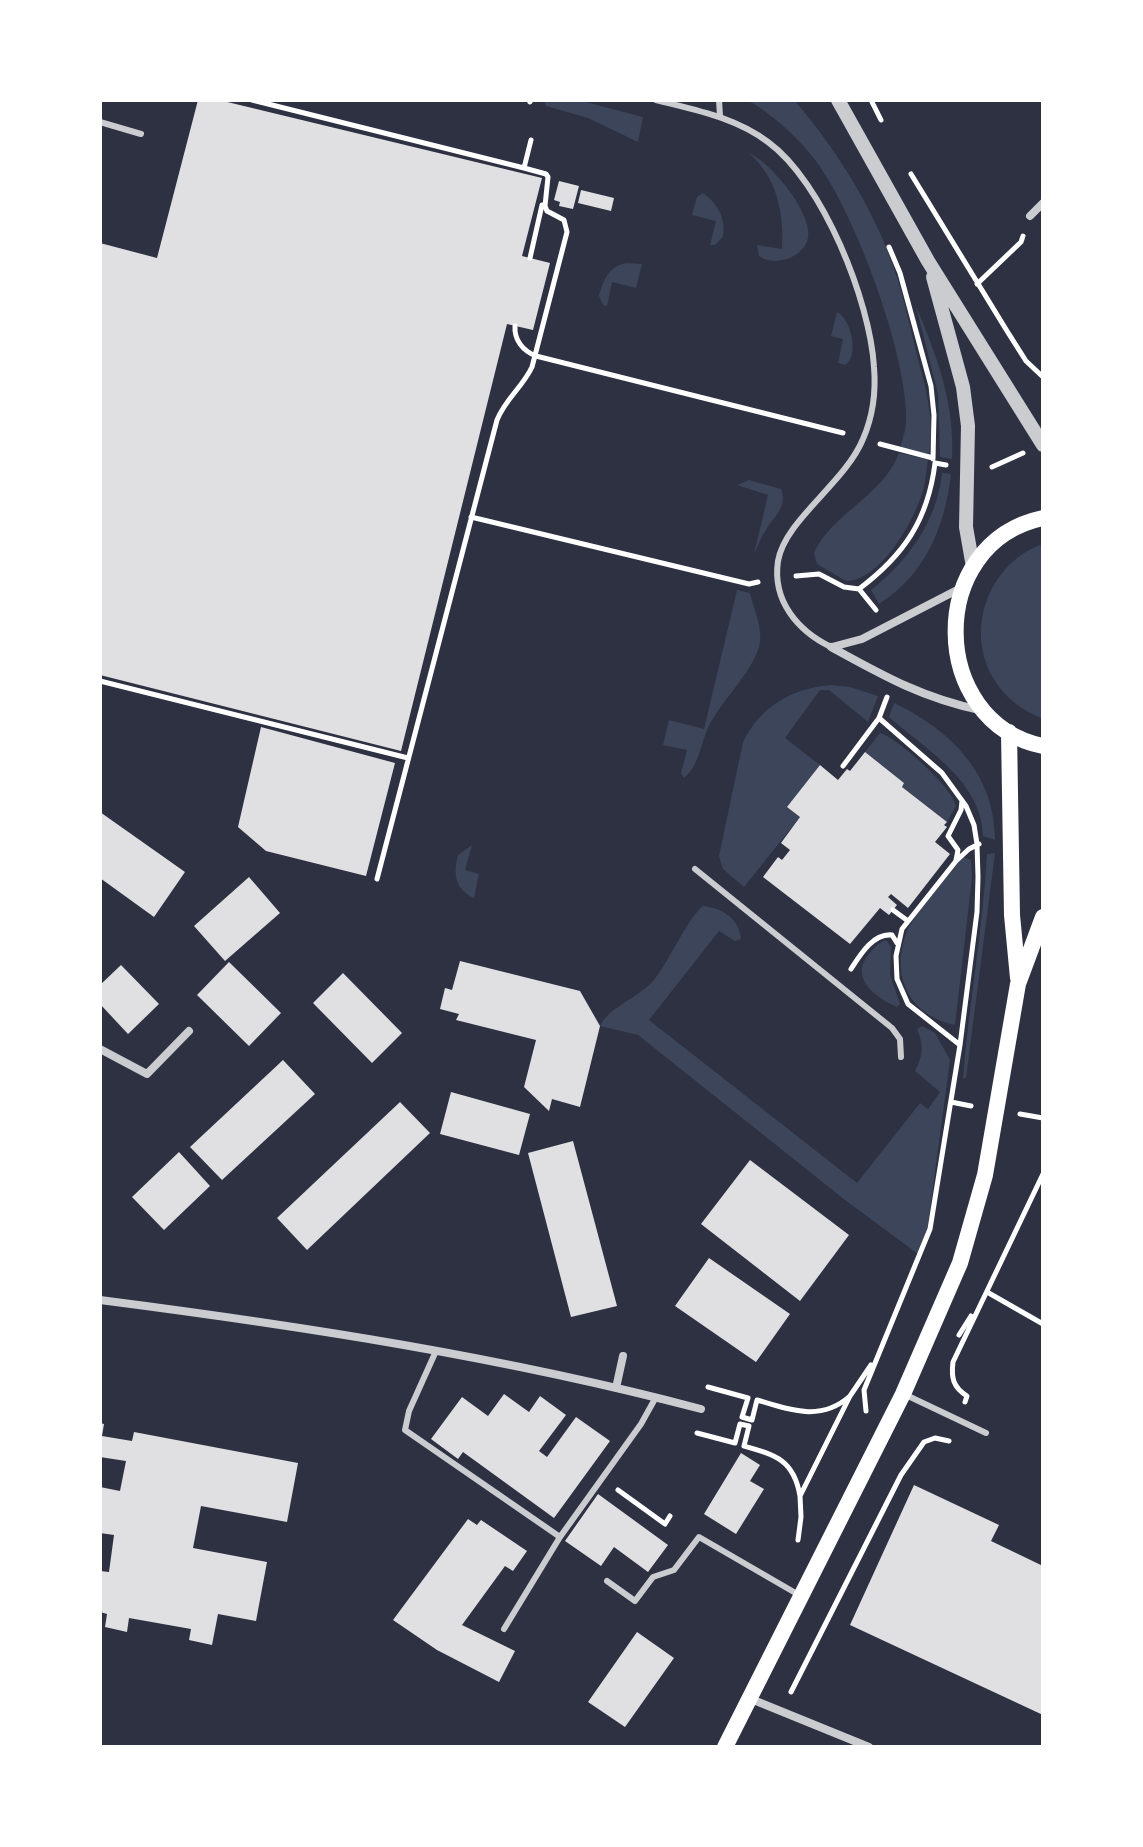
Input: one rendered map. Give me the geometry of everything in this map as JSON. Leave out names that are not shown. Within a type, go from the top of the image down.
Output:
[{"type":"main road","points":[[1043,518],[1015,528],[992,544],[973,567],[957,601],[954,637],[961,672],[984,711],[1009,732],[1043,746]]},
{"type":"main road","points":[[1009,732],[1012,915],[1018,984]]},
{"type":"main road","points":[[725,1747],[903,1394],[960,1263],[975,1218],[994,1128],[1018,984],[1043,917]]},
{"type":"street","points":[[838,100],[928,261],[1043,445]]},
{"type":"street","points":[[1030,216],[1043,203]]},
{"type":"street","points":[[928,261],[963,387],[968,426],[966,527],[973,567]]},
{"type":"street","points":[[831,647],[862,639],[962,588]]},
{"type":"street","points":[[831,647],[893,681],[941,702],[984,711]]},
{"type":"street","points":[[100,1049],[147,1074],[189,1031]]},
{"type":"street","points":[[100,1300],[284,1324],[436,1351],[701,1409]]},
{"type":"street","points":[[616,1388],[623,1356]]},
{"type":"street","points":[[751,1699],[869,1747]]},
{"type":"lane","points":[[656,100],[720,116],[749,129],[785,156],[815,197],[862,304],[870,336],[874,391],[863,439],[848,467],[781,546],[778,579],[786,609],[810,637],[831,647]]},
{"type":"lane","points":[[719,100],[720,116]]},
{"type":"lane","points":[[100,122],[141,134]]},
{"type":"lane","points":[[695,869],[897,1033],[901,1057]]},
{"type":"lane","points":[[436,1351],[409,1411],[405,1430],[560,1537]]},
{"type":"lane","points":[[903,1394],[986,1433]]},
{"type":"lane","points":[[504,1629],[560,1537],[641,1424],[656,1397]]},
{"type":"lane","points":[[607,1581],[635,1601],[653,1577],[674,1570],[699,1537],[802,1597]]},
{"type":"path","points":[[252,100],[541,172],[548,177],[530,258]]},
{"type":"path","points":[[871,100],[884,125]]},
{"type":"path","points":[[524,168],[531,140]]},
{"type":"path","points":[[904,163],[1026,361],[1043,377]]},
{"type":"path","points":[[377,879],[497,420],[509,395],[526,378],[536,356],[567,232],[564,220],[547,211],[544,200]]},
{"type":"path","points":[[539,220],[542,215],[552,213]]},
{"type":"path","points":[[977,284],[1021,242],[1030,216]]},
{"type":"path","points":[[515,326],[516,338],[524,349],[536,356],[822,427],[934,461],[931,386],[900,273],[889,246]]},
{"type":"path","points":[[471,517],[749,584],[819,574],[844,587],[859,589]]},
{"type":"path","points":[[100,681],[408,758]]},
{"type":"path","points":[[843,766],[879,718]]},
{"type":"path","points":[[956,861],[958,850],[948,836],[961,810],[960,796]]},
{"type":"path","points":[[864,1390],[930,1229],[960,1045],[977,912],[977,844],[956,861],[908,921],[897,945]]},
{"type":"path","points":[[956,846],[969,849]]},
{"type":"path","points":[[893,910],[908,921]]},
{"type":"path","points":[[840,987],[871,943],[885,934],[902,929]]},
{"type":"path","points":[[885,934],[896,939],[897,979],[908,1004],[914,1012],[960,1045]]},
{"type":"path","points":[[782,1711],[901,1475],[924,1442],[935,1438],[949,1441],[967,1396],[952,1379],[953,1362],[1043,1174]]},
{"type":"path","points":[[987,1292],[1043,1324]]},
{"type":"path","points":[[800,1496],[850,1396],[878,1354]]},
{"type":"path","points":[[779,1584],[798,1540],[801,1517],[800,1496],[791,1469],[774,1454],[744,1446],[749,1426],[740,1424],[735,1443],[695,1432],[708,1387],[748,1398],[742,1417],[752,1420],[757,1400],[811,1413],[827,1410],[850,1396]]},
{"type":"path","points":[[602,1479],[665,1524],[670,1516]]},
{"type":"shaded area","points":[[544,100],[578,100],[643,117],[638,142],[588,118],[546,106]]},
{"type":"shaded area","points":[[747,100],[794,100],[841,162],[868,208],[889,255],[905,306],[928,402],[931,427],[929,454],[900,448],[906,424],[899,362],[876,285],[845,210],[828,179],[805,148],[774,118]]},
{"type":"shaded area","points":[[749,153],[786,186],[806,220],[808,239],[804,246],[799,253],[783,260],[766,260],[759,256],[757,245],[782,249],[782,222],[772,185]]},
{"type":"shaded area","points":[[703,193],[717,207],[722,218],[723,237],[715,245],[710,245],[716,221],[692,215],[697,197]]},
{"type":"shaded area","points":[[626,263],[642,264],[636,288],[612,282],[607,306],[603,305],[599,296],[605,280],[615,267]]},
{"type":"shaded area","points":[[916,306],[947,399],[951,418],[952,459],[940,457],[938,394]]},
{"type":"shaded area","points":[[837,312],[846,322],[852,338],[852,354],[845,365],[838,363],[843,339],[831,336]]},
{"type":"shaded area","points":[[899,453],[928,459],[919,502],[900,539],[881,563],[858,579],[846,581],[817,564],[814,553],[832,527],[882,481]]},
{"type":"shaded area","points":[[942,473],[951,474],[948,494],[930,548],[909,579],[879,604],[871,590],[897,566],[918,539],[934,507]]},
{"type":"shaded area","points":[[749,480],[781,489],[783,495],[779,511],[754,554],[768,495],[737,485]]},
{"type":"shaded area","points":[[1043,544],[1043,719],[1014,702],[996,684],[984,657],[981,637],[982,617],[996,581],[1024,553]]},
{"type":"shaded area","points":[[737,590],[750,593],[760,629],[760,642],[746,672],[711,722],[694,767],[684,778],[681,773],[687,750],[663,745],[669,720],[704,729]]},
{"type":"shaded area","points":[[830,685],[850,687],[878,696],[868,722],[829,690],[820,690],[785,738],[820,765],[788,807],[800,817],[744,887],[723,869],[719,856],[743,742],[768,709],[790,695]]},
{"type":"shaded area","points":[[894,703],[934,727],[966,757],[987,795],[995,840],[983,836],[980,816],[962,783],[934,754],[889,717]]},
{"type":"shaded area","points":[[880,733],[911,754],[953,798],[956,806],[947,822],[902,787],[904,783],[865,752]]},
{"type":"shaded area","points":[[472,845],[465,870],[479,874],[474,898],[459,886],[456,874],[458,855]]},
{"type":"shaded area","points":[[995,853],[966,1078],[963,1078],[987,854]]},
{"type":"shaded area","points":[[963,857],[971,860],[972,878],[955,1025],[925,1012],[915,1002],[907,991],[901,963],[902,947],[911,924]]},
{"type":"shaded area","points":[[703,906],[728,915],[737,925],[741,939],[735,941],[719,931],[649,1020],[857,1183],[920,1103],[928,1109],[940,1092],[915,1071],[922,1050],[917,1029],[922,1026],[935,1033],[950,1060],[927,1232],[918,1254],[845,1200],[638,1035],[600,1026],[610,1013],[653,981]]},
{"type":"shaded area","points":[[886,940],[891,947],[890,975],[900,1004],[897,1007],[875,994],[862,974],[866,958]]},
{"type":"building","points":[[198,100],[219,100],[542,178],[522,256],[550,263],[533,330],[507,324],[401,751],[100,675],[100,243],[157,258]]},
{"type":"building","points":[[559,181],[579,186],[573,209],[559,206],[560,202],[554,200]]},
{"type":"building","points":[[581,190],[614,198],[611,211],[578,203]]},
{"type":"building","points":[[261,727],[395,763],[366,876],[266,851],[238,827]]},
{"type":"building","points":[[865,752],[904,783],[902,787],[947,822],[944,825],[947,827],[935,842],[950,854],[908,908],[891,894],[888,897],[897,905],[889,915],[880,908],[850,944],[763,877],[778,857],[782,860],[790,850],[781,843],[800,817],[787,807],[820,765],[838,780]]},
{"type":"building","points":[[100,812],[185,872],[154,917],[100,878]]},
{"type":"building","points":[[249,877],[280,913],[225,961],[194,926]]},
{"type":"building","points":[[460,961],[580,991],[600,1026],[580,1107],[552,1099],[549,1111],[524,1087],[536,1040],[456,1020],[459,1014],[440,1009],[445,988],[452,990]]},
{"type":"building","points":[[229,962],[281,1013],[249,1046],[197,995]]},
{"type":"building","points":[[121,965],[159,1004],[128,1034],[100,1004],[100,985]]},
{"type":"building","points":[[343,973],[402,1033],[372,1063],[313,1003]]},
{"type":"building","points":[[283,1060],[315,1094],[222,1180],[190,1147]]},
{"type":"building","points":[[451,1092],[530,1114],[519,1155],[440,1134]]},
{"type":"building","points":[[400,1102],[430,1133],[307,1250],[277,1218]]},
{"type":"building","points":[[573,1141],[617,1306],[571,1317],[528,1153]]},
{"type":"building","points":[[179,1152],[210,1186],[164,1230],[132,1197]]},
{"type":"building","points":[[750,1160],[849,1235],[800,1301],[701,1224]]},
{"type":"building","points":[[709,1258],[790,1314],[756,1362],[675,1306]]},
{"type":"building","points":[[504,1394],[529,1412],[540,1396],[566,1415],[539,1451],[547,1457],[576,1417],[610,1441],[554,1518],[463,1452],[458,1459],[431,1439],[462,1397],[488,1416]]},
{"type":"building","points":[[100,1423],[104,1424],[102,1436],[132,1441],[134,1432],[298,1463],[287,1522],[201,1506],[193,1548],[267,1562],[256,1621],[218,1614],[212,1645],[189,1640],[191,1629],[129,1618],[127,1632],[105,1627],[107,1614],[100,1612],[100,1571],[109,1572],[114,1535],[100,1533],[100,1487],[120,1491],[126,1461],[100,1457]]},
{"type":"building","points":[[741,1453],[760,1465],[750,1481],[764,1489],[736,1534],[704,1514]]},
{"type":"building","points":[[914,1485],[999,1525],[991,1541],[1043,1566],[1043,1715],[850,1625]]},
{"type":"building","points":[[598,1494],[668,1545],[648,1572],[614,1547],[601,1566],[565,1541]]},
{"type":"building","points":[[468,1519],[477,1525],[481,1520],[527,1551],[513,1571],[505,1566],[462,1625],[515,1651],[499,1682],[437,1650],[393,1620]]},
{"type":"building","points":[[637,1632],[674,1658],[625,1727],[588,1702]]}]
